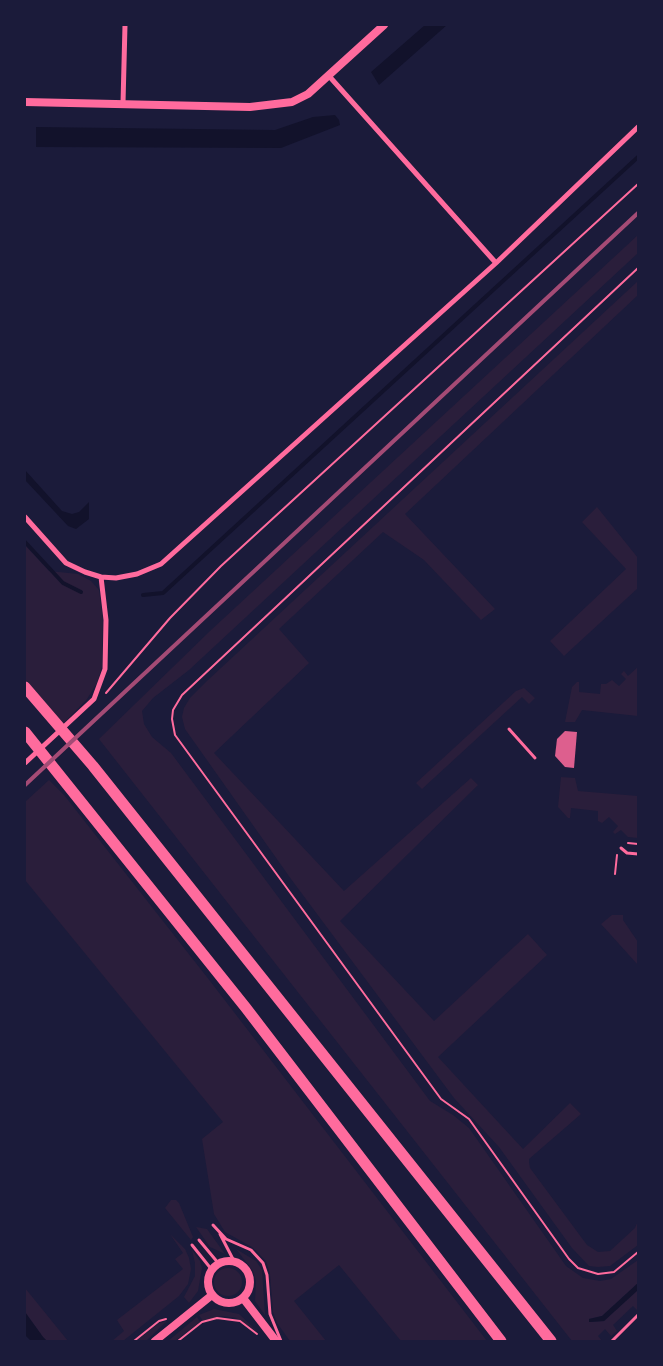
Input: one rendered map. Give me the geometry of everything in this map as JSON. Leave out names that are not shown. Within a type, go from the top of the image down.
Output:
[{"type":"highway","points":[[25,687],[93,766],[551,1341]]},
{"type":"highway","points":[[28,736],[246,1008],[501,1341]]},
{"type":"street","points":[[123,103],[125,25]]},
{"type":"street","points":[[25,102],[250,106],[292,102],[308,94],[384,25]]},
{"type":"street","points":[[329,76],[496,263]]},
{"type":"street","points":[[25,517],[66,563],[101,577],[116,578],[138,574],[162,564],[496,263],[638,127]]},
{"type":"street","points":[[25,764],[94,699],[106,668],[106,620],[101,577]]},
{"type":"street","points":[[235,1263],[244,1268],[249,1278],[248,1289],[242,1298],[226,1303],[216,1299],[212,1294],[208,1279],[212,1270],[220,1264],[235,1263]]},
{"type":"street","points":[[155,1341],[212,1294]]},
{"type":"street","points":[[242,1298],[276,1341]]},
{"type":"lane","points":[[509,729],[535,758]]},
{"type":"lane","points":[[621,848],[627,853],[638,854]]},
{"type":"lane","points":[[213,1225],[232,1242],[251,1250],[263,1263],[267,1275],[270,1314],[281,1341]]},
{"type":"lane","points":[[219,1232],[235,1263]]},
{"type":"lane","points":[[199,1240],[220,1264]]},
{"type":"lane","points":[[192,1245],[212,1270]]},
{"type":"lane","points":[[612,1341],[638,1315]]},
{"type":"path","points":[[170,618],[228,559],[638,184]]},
{"type":"path","points":[[638,268],[182,695],[173,710],[172,719],[175,735],[441,1099],[469,1119],[569,1259],[578,1268],[598,1274],[614,1272],[638,1252]]},
{"type":"path","points":[[134,1341],[159,1320],[184,1318]]},
{"type":"path","points":[[178,1341],[202,1322],[222,1318],[240,1321],[261,1338]]},
{"type":"shaded area","points":[[425,25],[447,25],[379,85],[371,72]]},
{"type":"shaded area","points":[[335,115],[340,125],[281,148],[36,147],[36,127],[275,130],[313,117]]},
{"type":"shaded area","points":[[638,235],[638,253],[189,670],[153,698],[142,711],[144,724],[152,737],[171,753],[430,1101],[453,1115],[469,1128],[566,1266],[583,1278],[600,1281],[611,1279],[638,1260],[638,1283],[602,1316],[589,1319],[589,1322],[604,1321],[638,1290],[638,1311],[633,1306],[613,1325],[617,1331],[611,1336],[605,1329],[598,1336],[602,1341],[572,1341],[99,739],[210,631]]},
{"type":"shaded area","points":[[638,281],[638,295],[405,514],[495,609],[481,620],[424,560],[383,532],[279,629],[309,663],[214,753],[344,891],[471,778],[478,785],[340,921],[434,1021],[528,934],[547,955],[438,1057],[523,1149],[570,1103],[581,1114],[529,1159],[529,1162],[530,1168],[587,1245],[598,1252],[610,1251],[635,1228],[638,1221],[638,1245],[610,1266],[598,1267],[589,1266],[572,1248],[499,1147],[454,1098],[291,879],[185,729],[182,717],[184,708],[190,698],[208,680]]},
{"type":"shaded area","points":[[25,470],[62,511],[72,514],[79,512],[89,502],[89,519],[76,529],[68,526],[25,480]]},
{"type":"shaded area","points":[[597,507],[638,558],[638,588],[564,656],[550,641],[626,569],[582,522]]},
{"type":"shaded area","points":[[25,545],[49,571],[78,574],[91,581],[99,590],[103,619],[102,667],[97,683],[87,699],[60,727],[25,683]]},
{"type":"shaded area","points":[[638,667],[638,716],[582,710],[575,722],[565,722],[572,687],[577,682],[579,682],[579,692],[600,694],[601,684],[606,684],[612,680],[619,686],[626,679],[621,674],[624,671],[628,676]]},
{"type":"shaded area","points":[[524,688],[535,698],[529,704],[522,697],[422,789],[416,783],[516,691]]},
{"type":"shaded area","points":[[561,777],[575,778],[578,791],[638,796],[638,838],[628,837],[621,830],[615,834],[613,832],[618,826],[609,817],[602,823],[598,821],[598,811],[571,808],[570,818],[568,818],[558,807]]},
{"type":"shaded area","points":[[49,780],[64,795],[210,981],[487,1341],[401,1341],[339,1265],[294,1301],[326,1341],[290,1341],[277,1323],[273,1312],[270,1274],[266,1261],[252,1247],[225,1232],[214,1214],[202,1139],[223,1122],[25,880],[25,802]]},
{"type":"shaded area","points":[[612,915],[623,915],[623,920],[638,942],[638,965],[601,924]]},
{"type":"shaded area","points":[[171,1200],[176,1200],[179,1203],[193,1237],[191,1240],[165,1208]]},
{"type":"shaded area","points":[[196,1227],[207,1229],[225,1254],[210,1247]]},
{"type":"shaded area","points":[[170,1234],[185,1249],[189,1258],[191,1269],[188,1284],[179,1296],[123,1341],[112,1341],[124,1331],[117,1320],[183,1269],[175,1259],[183,1253]]},
{"type":"shaded area","points":[[236,1249],[256,1261],[262,1270],[265,1315],[255,1301],[256,1281],[253,1271]]},
{"type":"shaded area","points":[[192,1250],[200,1261],[202,1268],[198,1291],[189,1303],[184,1297],[195,1276]]},
{"type":"shaded area","points":[[228,1268],[238,1272],[242,1282],[238,1292],[228,1296],[218,1292],[214,1282],[218,1272]]},
{"type":"shaded area","points":[[638,1283],[638,1290],[604,1321],[589,1322],[589,1319],[602,1316]]},
{"type":"shaded area","points":[[25,1288],[68,1341],[47,1341],[43,1337],[25,1312]]},
{"type":"shaded area","points":[[214,1309],[239,1314],[258,1332],[236,1318],[222,1316],[203,1321],[199,1315]]},
{"type":"shaded area","points":[[25,1312],[47,1341],[31,1341],[25,1335]]},
{"type":"shaded area","points":[[197,1317],[200,1322],[175,1341],[168,1341]]},
{"type":"shaded area","points":[[167,1321],[146,1341],[136,1341],[159,1323]]},
{"type":"building","points":[[565,731],[577,732],[574,768],[565,767],[555,756],[557,739]]},
{"type":"waterway","points":[[143,595],[163,593],[638,157]]},
{"type":"waterway","points":[[25,542],[63,583],[81,592]]},
{"type":"railway","points":[[25,785],[638,213]]}]
